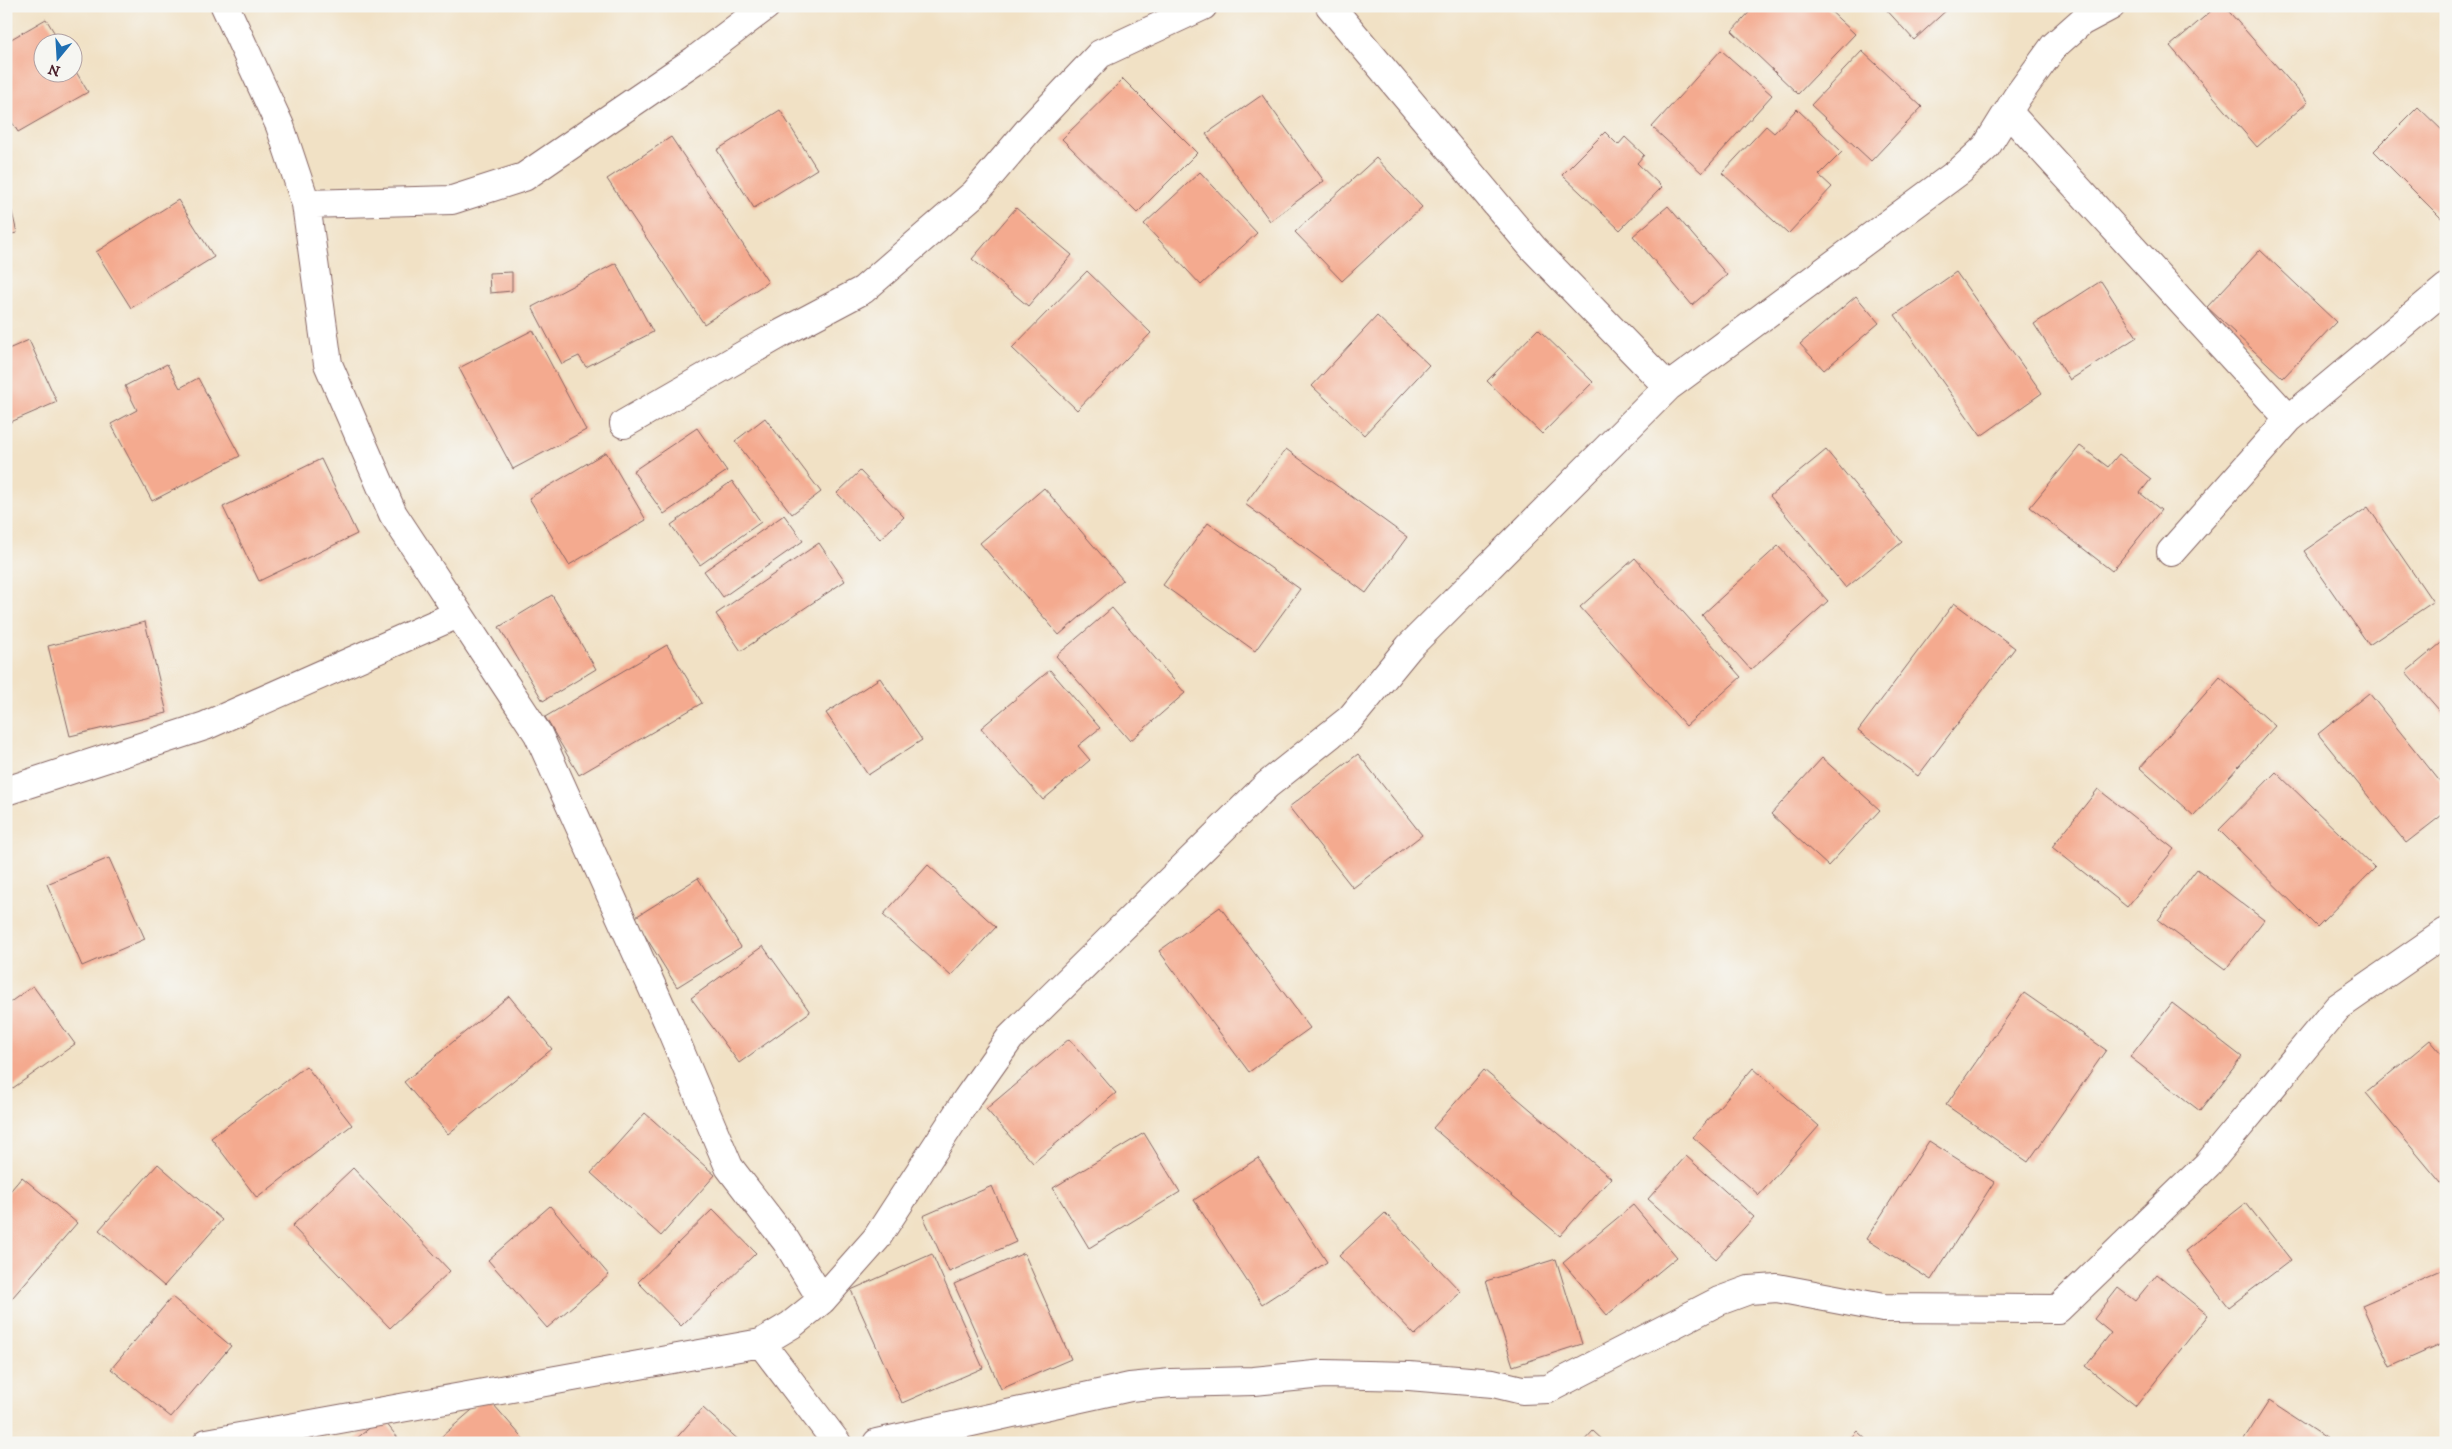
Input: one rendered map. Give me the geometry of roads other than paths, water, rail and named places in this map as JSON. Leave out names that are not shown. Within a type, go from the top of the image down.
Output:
[{"type":"street","points":[[225,6],[280,126],[306,204],[328,364],[393,514],[538,734],[667,1020],[730,1167],[786,1241],[822,1300]]},
{"type":"street","points":[[306,204],[452,200],[524,178],[695,60],[766,6]]},
{"type":"street","points":[[624,424],[780,334],[863,290],[975,193],[1032,126],[1100,54],[1203,6]]},
{"type":"street","points":[[1330,6],[1532,248],[1668,387]]},
{"type":"street","points":[[207,1443],[761,1343],[791,1325],[822,1300],[876,1239],[966,1099],[1010,1038],[1267,785],[1350,719],[1409,647],[1668,387],[1961,170],[1986,147],[2054,46],[2081,22],[2111,6]]},
{"type":"street","points":[[2008,112],[2289,419]]},
{"type":"street","points":[[2171,552],[2289,419],[2446,288]]},
{"type":"street","points":[[8,784],[205,726],[458,614]]},
{"type":"street","points":[[877,1443],[1130,1387],[1171,1383],[1254,1381],[1324,1374],[1409,1376],[1493,1383],[1522,1390],[1548,1388],[1719,1301],[1749,1290],[1777,1288],[1883,1308],[2058,1309],[2208,1164],[2338,1007],[2446,932]]},
{"type":"street","points":[[761,1343],[837,1443]]}]
